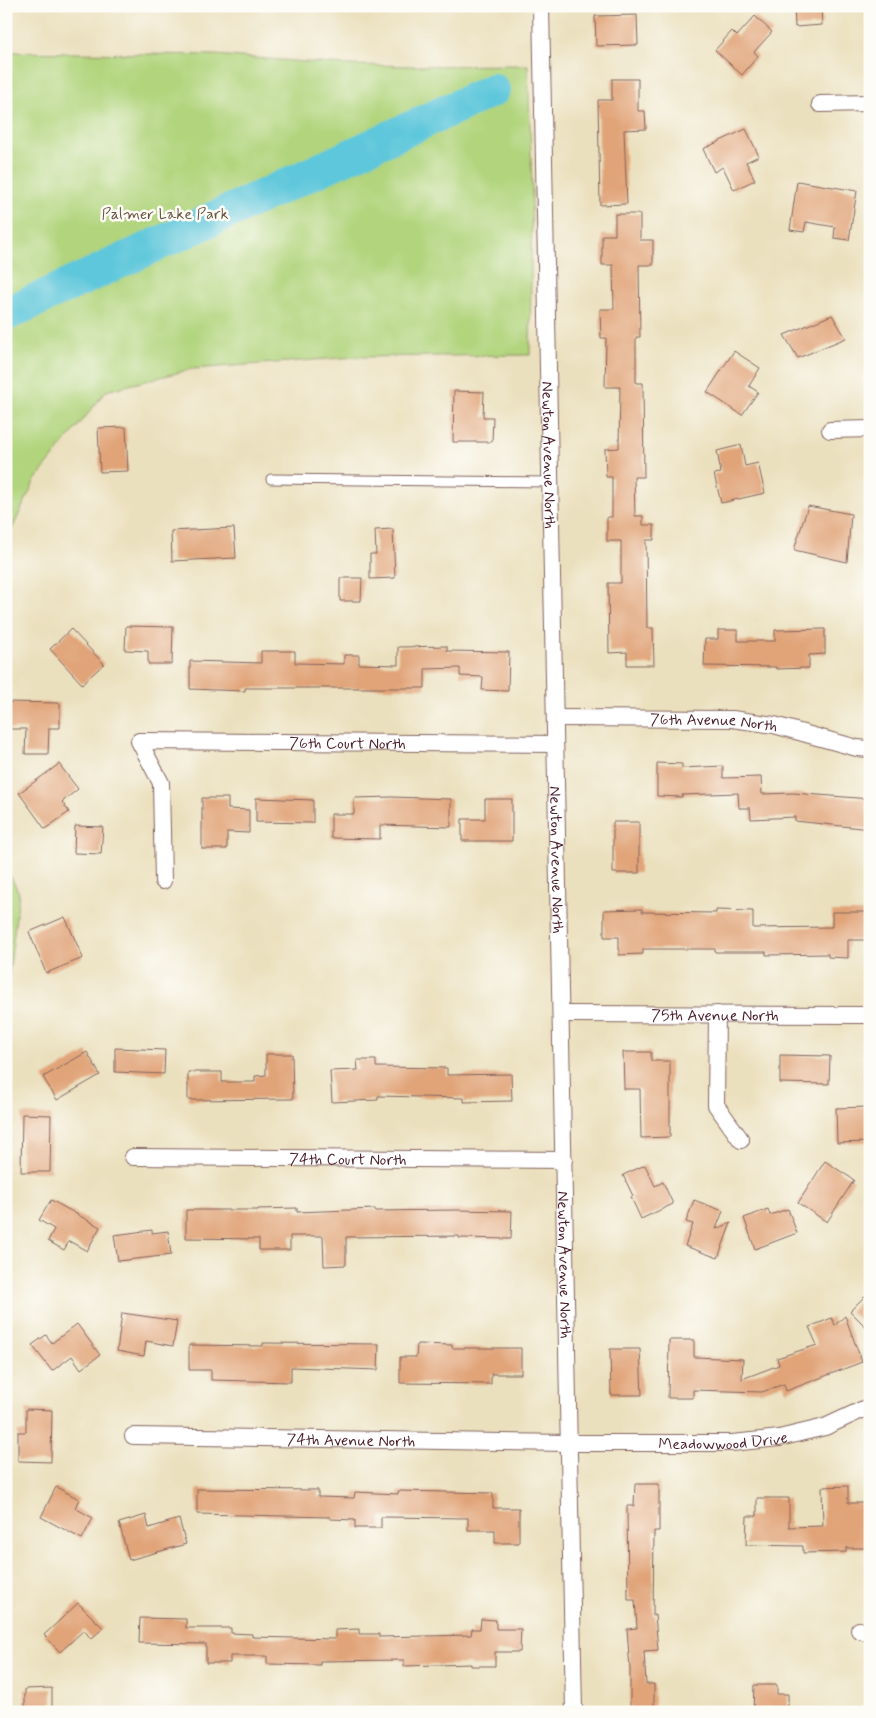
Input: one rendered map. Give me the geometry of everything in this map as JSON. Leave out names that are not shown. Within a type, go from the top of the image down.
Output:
[{"type":"street","name":"Newton Avenue North","points":[[542,6],[574,1712]]},
{"type":"street","points":[[820,104],[870,103]]},
{"type":"street","points":[[830,430],[870,429]]},
{"type":"street","name":"76th Avenue North","points":[[556,718],[732,719],[774,725],[857,748],[870,749]]},
{"type":"street","name":"76th Court North","points":[[163,881],[161,782],[138,741],[556,744]]},
{"type":"street","name":"75th Avenue North","points":[[560,1014],[870,1015]]},
{"type":"street","points":[[717,1014],[716,1105],[741,1140]]},
{"type":"street","name":"74th Court North","points":[[133,1157],[564,1160]]},
{"type":"street","name":"Meadowwood Drive","points":[[569,1443],[732,1443],[780,1438],[825,1426],[870,1406]]},
{"type":"street","name":"74th Avenue North","points":[[133,1436],[569,1443]]},
{"type":"lane","points":[[271,479],[550,482]]},
{"type":"green space","name":"Palmer Lake Park","points":[[6,52],[215,55],[346,65],[528,65],[532,185],[530,355],[355,357],[192,369],[106,391],[35,480],[6,542]]},
{"type":"green space","points":[[6,867],[19,893],[6,998]]},
{"type":"green space","points":[[6,1565],[9,1712],[6,1712]]},
{"type":"building","points":[[794,6],[821,6],[822,25],[795,27]]},
{"type":"building","points":[[637,15],[638,45],[596,46],[595,16]]},
{"type":"building","points":[[755,16],[772,32],[754,52],[758,56],[742,75],[715,50],[732,31],[737,36]]},
{"type":"building","points":[[612,79],[638,79],[638,111],[645,111],[646,129],[624,130],[627,204],[600,205],[598,100],[612,100]]},
{"type":"building","points":[[746,129],[759,156],[746,162],[755,180],[734,190],[723,167],[714,172],[703,149]]},
{"type":"building","points":[[797,181],[857,191],[849,240],[834,238],[835,227],[806,222],[804,232],[790,230]]},
{"type":"building","points":[[615,214],[640,214],[640,240],[653,240],[653,265],[639,265],[640,337],[636,337],[636,383],[643,383],[644,477],[634,477],[635,516],[643,516],[643,525],[654,525],[654,540],[646,540],[647,628],[653,628],[654,665],[627,665],[627,652],[609,653],[608,583],[621,583],[621,541],[607,541],[607,517],[612,517],[612,477],[606,477],[605,449],[619,448],[620,387],[605,387],[606,338],[601,338],[600,309],[614,309],[613,265],[602,265],[602,235],[615,235]]},
{"type":"building","points":[[832,315],[846,338],[798,358],[784,335]]},
{"type":"building","points":[[734,351],[760,368],[749,386],[758,392],[742,415],[707,392]]},
{"type":"building","points":[[454,391],[484,392],[483,417],[493,417],[492,442],[453,442]]},
{"type":"building","points":[[126,427],[128,471],[100,472],[98,428]]},
{"type":"building","points":[[741,445],[745,466],[758,463],[765,493],[721,503],[714,474],[721,473],[717,451]]},
{"type":"building","points":[[808,506],[851,514],[847,562],[794,550]]},
{"type":"building","points":[[234,528],[236,558],[172,561],[171,531]]},
{"type":"building","points":[[393,529],[395,578],[370,579],[370,554],[376,554],[375,530]]},
{"type":"building","points":[[340,578],[362,578],[361,601],[340,601]]},
{"type":"building","points":[[126,626],[173,627],[172,664],[148,664],[148,651],[125,650]]},
{"type":"building","points":[[71,629],[104,664],[82,684],[50,649]]},
{"type":"building","points":[[825,629],[825,654],[809,655],[809,668],[776,669],[776,667],[704,666],[705,639],[718,639],[718,630],[738,630],[738,641],[775,641],[775,630]]},
{"type":"building","points":[[447,646],[447,651],[509,652],[508,691],[482,690],[483,677],[460,676],[460,668],[425,669],[425,688],[245,688],[245,691],[190,689],[190,661],[261,663],[261,651],[295,651],[295,663],[344,664],[344,655],[359,655],[359,664],[398,665],[398,647]]},
{"type":"building","points":[[6,702],[60,703],[60,728],[49,728],[48,754],[25,754],[26,729],[6,729]]},
{"type":"building","points":[[657,763],[682,764],[682,768],[723,766],[723,778],[761,777],[762,794],[793,793],[870,799],[870,829],[795,821],[795,817],[751,819],[750,808],[739,808],[738,793],[682,795],[682,797],[657,796]]},
{"type":"building","points":[[59,764],[78,789],[62,802],[69,812],[45,829],[19,793]]},
{"type":"building","points":[[202,798],[228,798],[228,809],[249,810],[249,833],[227,832],[227,849],[202,849]]},
{"type":"building","points":[[256,798],[313,800],[313,823],[256,822]]},
{"type":"building","points":[[354,798],[451,799],[451,827],[380,825],[380,839],[331,838],[331,814],[354,814]]},
{"type":"building","points":[[485,799],[512,799],[512,841],[462,841],[462,819],[485,819]]},
{"type":"building","points":[[613,822],[639,822],[639,873],[613,873]]},
{"type":"building","points":[[75,826],[103,827],[101,854],[74,853]]},
{"type":"building","points":[[642,909],[642,912],[716,913],[716,910],[753,911],[753,928],[832,927],[832,912],[868,912],[867,940],[848,940],[848,958],[828,957],[828,954],[766,955],[766,952],[715,952],[715,949],[643,949],[643,954],[619,955],[619,937],[604,937],[604,910]]},
{"type":"building","points":[[65,917],[83,958],[46,973],[29,932]]},
{"type":"building","points":[[115,1048],[165,1050],[164,1074],[115,1072]]},
{"type":"building","points":[[87,1052],[100,1075],[57,1100],[43,1077]]},
{"type":"building","points":[[623,1052],[651,1052],[651,1061],[670,1061],[670,1137],[641,1138],[640,1089],[624,1089]]},
{"type":"building","points":[[266,1054],[292,1054],[293,1099],[188,1100],[188,1072],[222,1072],[222,1082],[255,1082],[255,1076],[266,1075]]},
{"type":"building","points":[[780,1055],[830,1056],[829,1084],[780,1083]]},
{"type":"building","points":[[357,1060],[376,1060],[376,1067],[447,1068],[447,1075],[511,1074],[512,1101],[464,1102],[464,1098],[378,1096],[378,1100],[332,1102],[330,1071],[358,1070]]},
{"type":"building","points":[[868,1107],[869,1142],[837,1143],[836,1108]]},
{"type":"building","points":[[22,1114],[51,1115],[50,1172],[21,1172]]},
{"type":"building","points":[[825,1161],[854,1180],[827,1222],[798,1203]]},
{"type":"building","points":[[645,1165],[655,1186],[663,1182],[673,1204],[641,1219],[623,1175]]},
{"type":"building","points":[[51,1200],[100,1227],[87,1251],[69,1241],[64,1250],[48,1241],[54,1229],[39,1220]]},
{"type":"building","points":[[694,1200],[723,1211],[716,1229],[731,1223],[718,1258],[685,1246],[693,1224],[686,1222]]},
{"type":"building","points":[[297,1208],[297,1212],[375,1209],[375,1211],[512,1211],[511,1239],[459,1238],[459,1236],[346,1237],[346,1265],[324,1266],[323,1236],[290,1236],[290,1250],[259,1250],[259,1239],[186,1238],[186,1210]]},
{"type":"building","points":[[768,1209],[770,1215],[788,1209],[797,1233],[755,1249],[744,1218]]},
{"type":"building","points":[[152,1230],[152,1233],[168,1231],[171,1255],[118,1261],[114,1235]]},
{"type":"building","points":[[870,1291],[870,1331],[850,1311]]},
{"type":"building","points":[[122,1313],[177,1321],[173,1346],[146,1341],[144,1356],[117,1351]]},
{"type":"building","points":[[845,1316],[862,1362],[786,1391],[784,1384],[762,1392],[693,1390],[693,1398],[668,1398],[669,1340],[694,1340],[694,1357],[743,1359],[742,1379],[779,1365],[777,1358],[817,1345],[809,1327],[832,1318],[835,1325]]},
{"type":"building","points":[[77,1324],[100,1355],[81,1369],[72,1356],[52,1371],[32,1345],[46,1335],[52,1343]]},
{"type":"building","points":[[263,1343],[379,1344],[378,1370],[291,1367],[291,1382],[211,1380],[211,1370],[189,1370],[189,1345],[263,1346]]},
{"type":"building","points":[[417,1344],[452,1345],[452,1348],[521,1348],[521,1374],[491,1374],[491,1384],[400,1383],[400,1357],[416,1357]]},
{"type":"building","points":[[610,1349],[640,1349],[642,1395],[611,1395]]},
{"type":"building","points":[[26,1409],[52,1410],[51,1462],[18,1461],[18,1432],[26,1432]]},
{"type":"building","points":[[635,1484],[659,1484],[659,1531],[654,1531],[653,1616],[655,1615],[658,1650],[644,1651],[646,1684],[654,1684],[654,1712],[630,1712],[630,1669],[627,1629],[637,1628],[635,1600],[628,1600],[627,1506],[634,1506]]},
{"type":"building","points":[[848,1486],[848,1503],[870,1503],[870,1548],[846,1548],[846,1552],[803,1553],[803,1546],[746,1545],[747,1516],[757,1516],[757,1498],[789,1498],[789,1527],[823,1526],[822,1487]]},
{"type":"building","points":[[56,1487],[79,1499],[75,1508],[93,1518],[82,1539],[41,1517]]},
{"type":"building","points":[[197,1489],[318,1490],[318,1497],[354,1498],[355,1492],[398,1494],[398,1491],[493,1493],[493,1508],[519,1508],[519,1543],[495,1543],[495,1530],[468,1530],[468,1518],[381,1517],[381,1528],[355,1528],[355,1520],[330,1519],[330,1517],[197,1514]]},
{"type":"building","points":[[146,1515],[149,1528],[179,1519],[186,1544],[129,1560],[119,1523]]},
{"type":"building","points":[[78,1603],[103,1628],[91,1639],[84,1630],[60,1652],[44,1635]]},
{"type":"building","points":[[140,1618],[186,1619],[186,1628],[231,1628],[231,1633],[252,1634],[252,1637],[335,1639],[335,1630],[359,1629],[359,1634],[379,1634],[379,1637],[471,1635],[472,1629],[480,1629],[481,1619],[496,1620],[496,1629],[521,1629],[520,1652],[495,1652],[495,1666],[471,1666],[471,1664],[404,1666],[404,1660],[320,1661],[320,1665],[267,1664],[267,1656],[230,1656],[230,1663],[206,1663],[206,1644],[139,1643]]},
{"type":"building","points":[[754,1685],[777,1685],[777,1694],[788,1694],[788,1712],[753,1712]]},
{"type":"building","points":[[52,1688],[52,1712],[25,1712],[25,1689]]},
{"type":"waterway","points":[[6,314],[493,90]]}]
